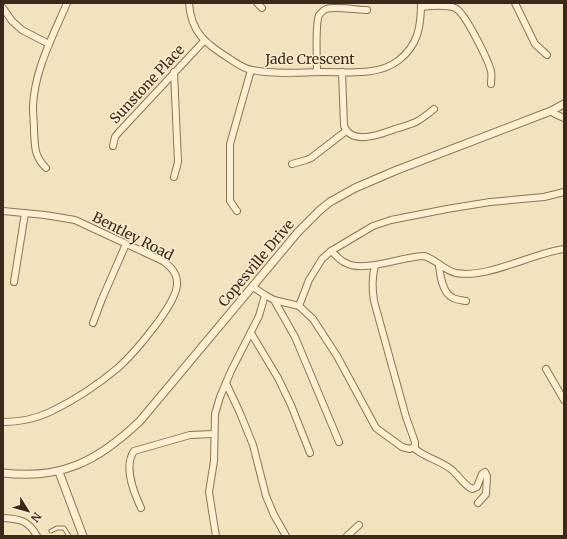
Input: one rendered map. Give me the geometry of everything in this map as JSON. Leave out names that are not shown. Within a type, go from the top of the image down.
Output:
[{"type":"street","points":[[46,168],[36,156],[33,107],[37,79],[49,44],[67,3]]},
{"type":"street","name":"Jade Crescent","points":[[189,3],[193,24],[204,41],[250,70],[277,72],[372,71],[392,64],[411,48],[416,39],[420,28],[421,5]]},
{"type":"street","points":[[257,3],[262,8]]},
{"type":"street","points":[[515,3],[535,44],[547,56]]},
{"type":"street","points":[[421,5],[449,7],[460,11],[488,65],[491,75],[491,84]]},
{"type":"street","points":[[3,8],[12,21],[22,30],[49,44]]},
{"type":"street","points":[[317,72],[318,24],[322,12],[326,9],[332,8],[367,10]]},
{"type":"street","name":"Sunstone Place","points":[[113,146],[115,137],[119,132],[204,41]]},
{"type":"street","points":[[236,211],[230,201],[230,144],[250,70]]},
{"type":"street","points":[[174,72],[178,162],[174,177]]},
{"type":"street","points":[[342,72],[343,121],[346,131],[351,134],[361,137],[383,133],[417,121],[434,109]]},
{"type":"street","name":"Copesville Drive","points":[[3,473],[32,475],[59,472],[69,469],[104,450],[126,434],[140,421],[298,232],[330,202],[343,194],[397,170],[551,111],[564,104]]},
{"type":"street","points":[[551,111],[564,118]]},
{"type":"street","points":[[292,164],[311,158],[346,131]]},
{"type":"street","points":[[298,306],[309,280],[318,265],[331,251],[367,229],[392,220],[454,208],[490,202],[544,197],[564,192]]},
{"type":"street","name":"Bentley Road","points":[[3,211],[75,220],[163,261],[173,269],[177,278],[176,290],[167,310],[132,353],[118,367],[79,396],[51,412],[26,421],[3,422]]},
{"type":"street","points":[[14,282],[25,213]]},
{"type":"street","points":[[93,324],[102,299],[126,244]]},
{"type":"street","points":[[331,251],[342,261],[350,265],[375,265],[424,256],[448,270],[464,274],[481,272],[564,249]]},
{"type":"street","points":[[375,265],[372,290],[374,302],[406,417],[415,442],[414,448]]},
{"type":"street","points":[[439,265],[441,279],[448,294],[455,299],[466,300]]},
{"type":"street","points":[[253,287],[274,300],[298,306],[313,320],[337,356],[376,428],[402,447],[410,449],[414,448],[425,456],[446,465],[468,487],[472,489],[477,487],[482,474],[485,472],[487,476],[486,494],[478,503]]},
{"type":"street","points":[[216,536],[209,492],[214,461],[214,434],[217,406],[236,360],[259,316],[265,295]]},
{"type":"street","points":[[274,300],[295,338],[339,442]]},
{"type":"street","points":[[251,333],[278,378],[291,405],[310,453]]},
{"type":"street","points":[[546,369],[564,400]]},
{"type":"street","points":[[226,383],[253,445],[266,496],[274,515],[286,536]]},
{"type":"street","points":[[141,508],[133,490],[130,474],[131,455],[134,451],[190,435],[214,434]]},
{"type":"street","points":[[59,472],[82,536]]},
{"type":"street","points":[[3,518],[24,521],[31,527],[36,536]]},
{"type":"street","points":[[347,536],[359,525]]},
{"type":"lane","points":[[51,531],[64,528],[69,536]]}]
